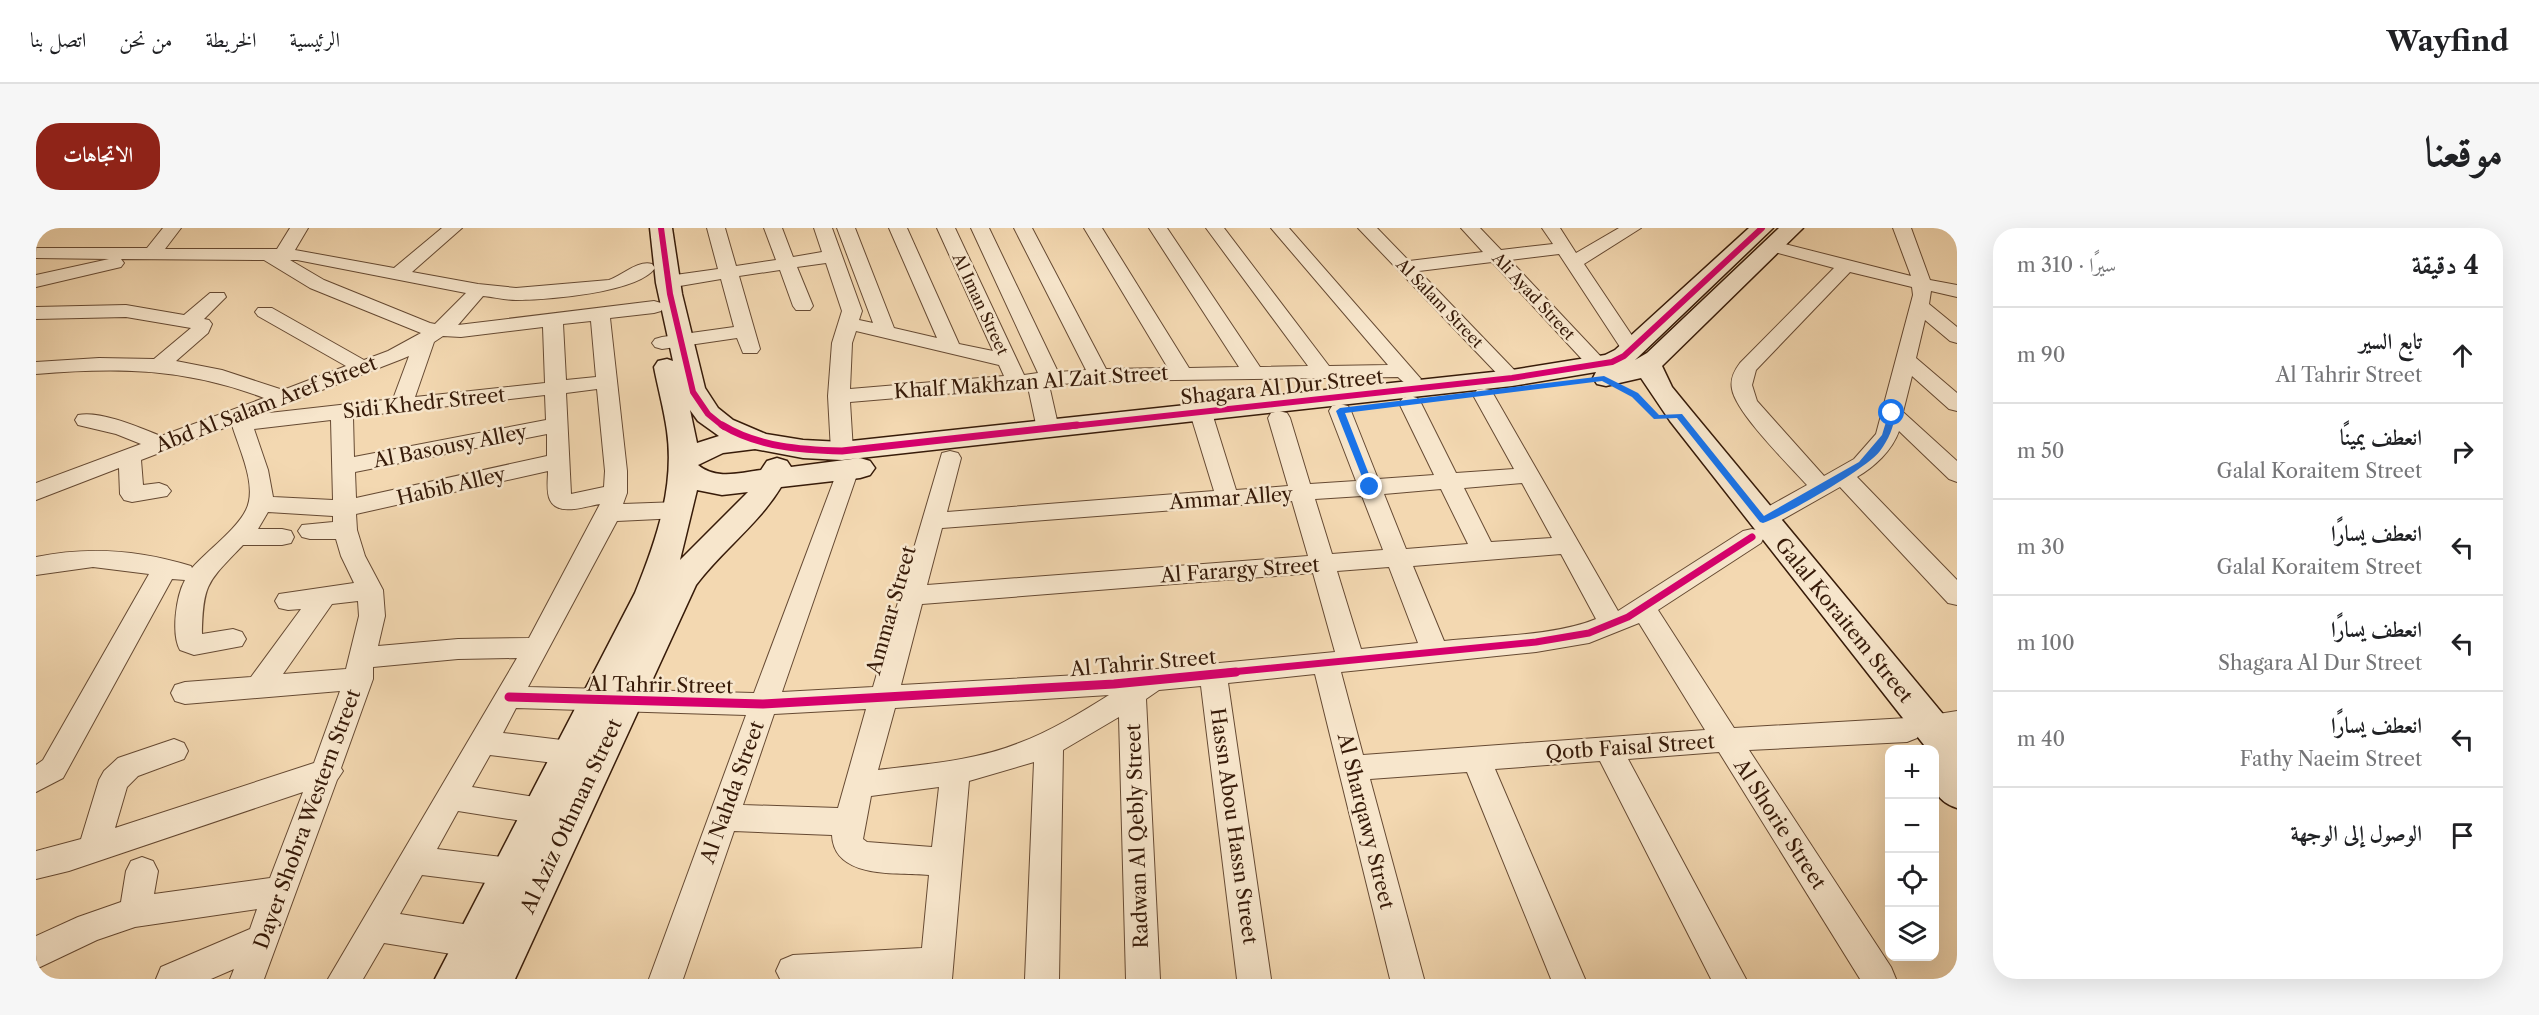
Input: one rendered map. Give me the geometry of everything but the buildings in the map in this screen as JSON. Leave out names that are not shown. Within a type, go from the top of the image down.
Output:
[{"type":"street","points":[[36,281],[156,254],[172,228]]},
{"type":"street","points":[[274,254],[299,228]]},
{"type":"street","points":[[399,273],[453,228]]},
{"type":"street","points":[[647,228],[671,342],[695,398],[704,411],[767,455]]},
{"type":"street","points":[[641,309],[657,275],[662,228]]},
{"type":"street","points":[[620,282],[633,287],[637,295],[635,303],[671,342],[747,340],[716,228]]},
{"type":"street","points":[[773,228],[803,306]]},
{"type":"street","points":[[822,228],[852,311],[842,343],[839,396],[845,460]]},
{"type":"street","points":[[846,228],[886,332]]},
{"type":"street","points":[[898,228],[951,348]]},
{"type":"street","name":"Al Iman Street","points":[[946,228],[1028,374]]},
{"type":"street","points":[[980,228],[1048,429]]},
{"type":"street","points":[[1023,228],[1099,375]]},
{"type":"street","points":[[1093,228],[1181,372]]},
{"type":"street","points":[[1158,228],[1252,372]]},
{"type":"street","points":[[1215,228],[1322,371]]},
{"type":"street","points":[[1280,228],[1411,387],[1449,481],[1484,552]]},
{"type":"street","name":"Al Salam Street","points":[[1367,228],[1512,378]]},
{"type":"street","name":"Ali Ayad Street","points":[[1470,228],[1601,372]]},
{"type":"street","points":[[1551,228],[1639,357]]},
{"type":"street","points":[[1405,267],[1497,256],[1569,255],[1632,228]]},
{"type":"street","name":"Al Tahrir Street","points":[[509,697],[763,704],[1114,684],[1143,687],[1213,673],[1563,639],[1612,624],[1642,608],[1821,487],[1862,464],[1887,435],[1920,306],[1941,288],[1902,228]]},
{"type":"street","points":[[1775,234],[1846,267],[1941,288],[1957,300]]},
{"type":"street","name":"Shagara Al Dur Street","points":[[683,464],[697,480],[713,484],[767,455],[845,460],[950,458],[1411,387],[1601,372],[1621,376],[1775,234]]},
{"type":"street","points":[[36,253],[274,254],[310,257],[487,292],[538,293],[657,275],[728,273],[833,256]]},
{"type":"street","points":[[274,254],[298,274],[357,302],[427,330],[432,336]]},
{"type":"street","points":[[1821,487],[1748,404],[1742,390],[1741,377],[1747,367],[1846,267]]},
{"type":"street","points":[[483,328],[478,315],[487,300],[487,292]]},
{"type":"street","name":"Abd Al Salam Aref Street","points":[[36,492],[161,444],[240,419],[284,398],[432,336],[487,292]]},
{"type":"street","points":[[188,322],[217,297]]},
{"type":"street","points":[[1920,306],[1957,337]]},
{"type":"street","points":[[432,336],[641,309]]},
{"type":"street","points":[[36,313],[126,311],[188,322],[203,327],[159,366]]},
{"type":"street","points":[[265,312],[362,367]]},
{"type":"street","points":[[345,979],[537,648],[612,503],[616,471],[600,315]]},
{"type":"street","points":[[553,321],[559,494],[564,501],[612,503],[706,518],[722,525],[727,530]]},
{"type":"street","points":[[849,324],[951,348],[1028,374]]},
{"type":"street","points":[[402,405],[432,336]]},
{"type":"street","name":"Al Aziz Othman Street","points":[[494,979],[610,701],[665,560],[678,515],[683,464],[671,342]]},
{"type":"street","name":"Galal Koraitem Street","points":[[1639,357],[1660,389],[1668,416]]},
{"type":"street","points":[[1905,359],[1957,404]]},
{"type":"street","points":[[36,368],[96,364],[159,366],[228,378],[284,398]]},
{"type":"street","name":"Khalf Makhzan Al Zait Street","points":[[839,396],[1028,374],[1322,371],[1411,387]]},
{"type":"street","name":"Shagara Al Dur Street","points":[[845,460],[1048,429],[1203,419],[1279,418],[1340,411],[1411,387],[1484,395],[1601,372]]},
{"type":"street","name":"Galal Koraitem Street","points":[[1601,372],[1668,416],[1757,529],[1929,732],[1957,758]]},
{"type":"street","name":"Sidi Khedr Street","points":[[240,419],[342,412],[606,382]]},
{"type":"street","points":[[1484,395],[1612,624]]},
{"type":"street","points":[[1340,411],[1435,652]]},
{"type":"street","name":"Dayer Shobra Western Street","points":[[247,979],[328,771],[361,668],[372,616],[370,590],[350,550],[344,519],[342,412]]},
{"type":"street","points":[[1892,413],[1957,474]]},
{"type":"street","name":"Al Sharqawy Street","points":[[1279,418],[1322,564],[1353,768],[1407,979]]},
{"type":"street","points":[[233,639],[202,645],[189,643],[192,594],[200,576],[211,561],[251,520],[260,504],[261,490],[240,419]]},
{"type":"street","points":[[1203,419],[1227,498]]},
{"type":"street","points":[[86,420],[123,429],[161,444]]},
{"type":"street","name":"Al Basousy Alley","points":[[343,467],[556,425]]},
{"type":"street","points":[[683,464],[717,445],[767,455]]},
{"type":"street","name":"Al Aziz Othman Street","points":[[457,979],[570,753],[610,701],[682,580],[700,556],[749,509],[767,455]]},
{"type":"street","points":[[130,456],[130,491],[132,494],[159,491]]},
{"type":"street","name":"Ammar Street","points":[[947,862],[856,854],[849,848],[846,841],[849,822],[950,458]]},
{"type":"street","name":"Al Nahda Street","points":[[666,979],[763,704],[845,460]]},
{"type":"street","name":"Habib Alley","points":[[344,519],[558,461]]},
{"type":"street","name":"Ammar Alley","points":[[933,521],[1529,475]]},
{"type":"street","points":[[1842,475],[1957,596]]},
{"type":"street","points":[[260,504],[344,519]]},
{"type":"street","points":[[310,531],[344,519]]},
{"type":"street","points":[[236,537],[282,537]]},
{"type":"street","name":"Al Farargy Street","points":[[912,595],[1568,545]]},
{"type":"street","points":[[36,566],[65,560],[104,557],[124,559],[200,576]]},
{"type":"street","points":[[36,780],[53,769],[165,568]]},
{"type":"street","points":[[288,601],[370,590]]},
{"type":"street","points":[[258,688],[324,596]]},
{"type":"street","name":"Al Shorie Street","points":[[1642,608],[1879,979]]},
{"type":"street","points":[[185,693],[258,688],[458,649],[537,648]]},
{"type":"street","name":"Hassn Abou Hassn Street","points":[[1213,673],[1254,979]]},
{"type":"street","points":[[860,785],[955,771],[1009,759],[1078,729],[1143,687]]},
{"type":"street","name":"Radwan Al Qebly Street","points":[[1143,687],[1143,979]]},
{"type":"street","name":"Qotb Faisal Street","points":[[1353,768],[1726,740],[1929,732]]},
{"type":"street","points":[[483,742],[570,753]]},
{"type":"street","points":[[1042,979],[1049,743]]},
{"type":"street","points":[[1608,749],[1729,979]]},
{"type":"street","points":[[94,848],[114,780],[128,767],[174,751]]},
{"type":"street","points":[[1476,759],[1568,979]]},
{"type":"street","points":[[1939,769],[1957,792]]},
{"type":"street","points":[[36,865],[328,771]]},
{"type":"street","points":[[793,971],[936,971],[955,771]]},
{"type":"street","points":[[451,797],[541,810]]},
{"type":"street","points":[[723,817],[849,822]]},
{"type":"street","points":[[414,860],[510,872]]},
{"type":"street","points":[[135,912],[142,871]]},
{"type":"street","points":[[36,953],[89,928],[135,912],[281,891]]},
{"type":"street","points":[[376,926],[476,942]]},
{"type":"street","points":[[173,979],[262,940]]},
{"type":"cycle path","points":[[661,228],[670,294],[692,388],[696,399],[708,414],[723,426],[762,442],[803,449],[842,451],[1512,378],[1612,362],[1624,356],[1762,228]]},
{"type":"cycle path","points":[[509,697],[763,704],[1114,684],[1536,642],[1589,633],[1628,617],[1752,537]]},
{"type":"route","points":[[1370,487],[1340,411],[1484,395],[1604,378],[1635,395],[1657,417],[1680,416],[1763,520],[1862,464],[1887,435],[1892,413]]}]
